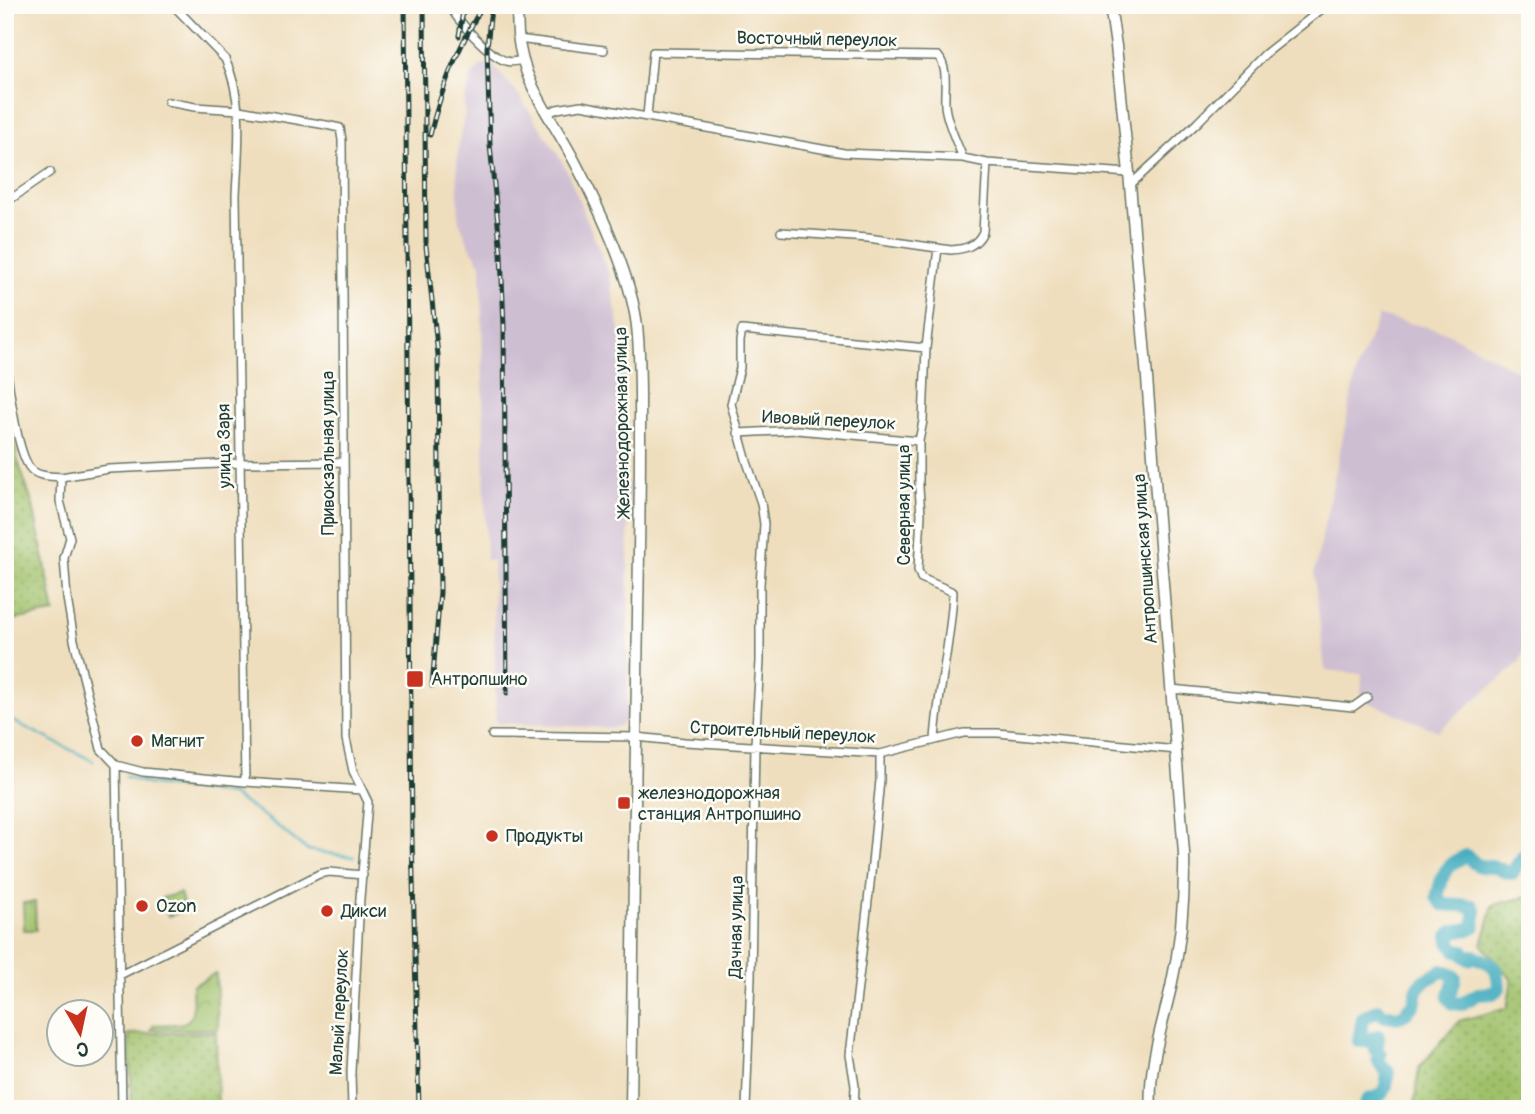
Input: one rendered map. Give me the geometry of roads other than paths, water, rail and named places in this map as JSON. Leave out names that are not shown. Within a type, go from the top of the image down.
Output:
[{"type":"street","name":"улица Заря","points":[[173,5],[225,59],[230,69],[239,110],[236,195],[245,782]]},
{"type":"street","points":[[450,5],[463,24],[499,58],[507,62],[523,60]]},
{"type":"street","name":"Железнодорожная улица","points":[[518,5],[518,39],[523,60],[537,97],[595,203],[628,285],[637,323],[640,402],[631,1109]]},
{"type":"street","name":"Антропшинская улица","points":[[1110,5],[1129,173],[1147,378],[1184,853],[1185,891],[1180,944],[1154,1055],[1151,1109]]},
{"type":"street","points":[[1129,185],[1197,123],[1265,54],[1327,5]]},
{"type":"street","points":[[518,39],[604,50]]},
{"type":"street","name":"Восточный переулок","points":[[647,116],[653,52],[938,56],[943,62],[945,73],[945,108],[963,158]]},
{"type":"street","points":[[168,102],[239,110]]},
{"type":"street","points":[[546,114],[557,109],[581,105],[844,153],[963,158],[987,163],[1129,173]]},
{"type":"street","name":"Привокзальная улица","points":[[239,110],[340,128],[342,140],[346,739],[353,771],[366,793],[368,802],[363,875]]},
{"type":"street","points":[[781,232],[868,238],[951,250],[973,246],[983,232],[987,163]]},
{"type":"street","points":[[5,203],[50,172]]},
{"type":"street","name":"Северная улица","points":[[935,740],[953,592],[921,578],[918,570],[921,514],[919,441],[923,421],[926,348],[938,248]]},
{"type":"street","points":[[738,433],[730,404],[740,368],[740,341],[743,330],[926,348]]},
{"type":"street","points":[[5,359],[20,446],[29,467],[37,474],[61,477],[109,469],[344,462]]},
{"type":"street","name":"Ивовый переулок","points":[[738,433],[797,430],[919,441]]},
{"type":"street","name":"Дачная улица","points":[[738,433],[761,503],[764,524],[755,745],[746,1109]]},
{"type":"street","points":[[61,477],[60,501],[70,538],[64,558],[74,640],[101,749],[115,768],[122,1109]]},
{"type":"street","points":[[1171,689],[1353,707],[1367,697]]},
{"type":"street","name":"Строительный переулок","points":[[492,735],[636,737],[880,754],[964,733],[998,733],[1177,750]]},
{"type":"street","points":[[854,1109],[855,1086],[850,1055],[870,884],[880,754]]},
{"type":"street","points":[[115,768],[245,782],[362,790]]},
{"type":"street","points":[[120,975],[319,874],[329,872],[363,875]]},
{"type":"street","name":"Малый переулок","points":[[352,1109],[363,875]]},
{"type":"waterway","points":[[5,717],[93,761]]},
{"type":"waterway","points":[[124,776],[147,784],[232,795],[307,850],[354,857]]},
{"type":"waterway","points":[[1530,796],[1530,801]]},
{"type":"waterway","points":[[1364,1109],[1368,1100],[1379,1096],[1384,1090],[1388,1072],[1381,1065],[1378,1059],[1380,1054],[1375,1049],[1378,1036],[1359,1041],[1363,1018],[1378,1010],[1385,1016],[1394,1017],[1406,1013],[1414,1004],[1421,984],[1441,971],[1450,973],[1455,978],[1449,998],[1453,1003],[1461,1004],[1478,994],[1494,993],[1499,988],[1496,969],[1493,966],[1473,956],[1469,959],[1463,951],[1456,950],[1451,945],[1449,936],[1453,932],[1474,926],[1475,911],[1472,906],[1443,904],[1437,897],[1449,867],[1466,856],[1478,865],[1512,873],[1530,851]]},
{"type":"railway","points":[[405,5],[412,839],[419,1109]]},
{"type":"railway","points":[[424,5],[426,243]]},
{"type":"railway","points":[[459,36],[464,5]]},
{"type":"railway","points":[[430,135],[451,68],[483,5]]},
{"type":"railway","points":[[493,5],[487,48],[490,145],[501,254],[504,326],[507,693]]},
{"type":"railway","points":[[426,246],[438,355],[440,592],[432,686]]},
{"type":"place","name":"Антропшино","points":[[415,679]]},
{"type":"place","name":"Магнит","points":[[137,741]]},
{"type":"place","name":"железнодорожная станция Антропшино","points":[[624,803]]},
{"type":"place","name":"Продукты","points":[[492,836]]},
{"type":"place","name":"Ozon","points":[[142,906]]},
{"type":"place","name":"Дикси","points":[[327,911]]}]
